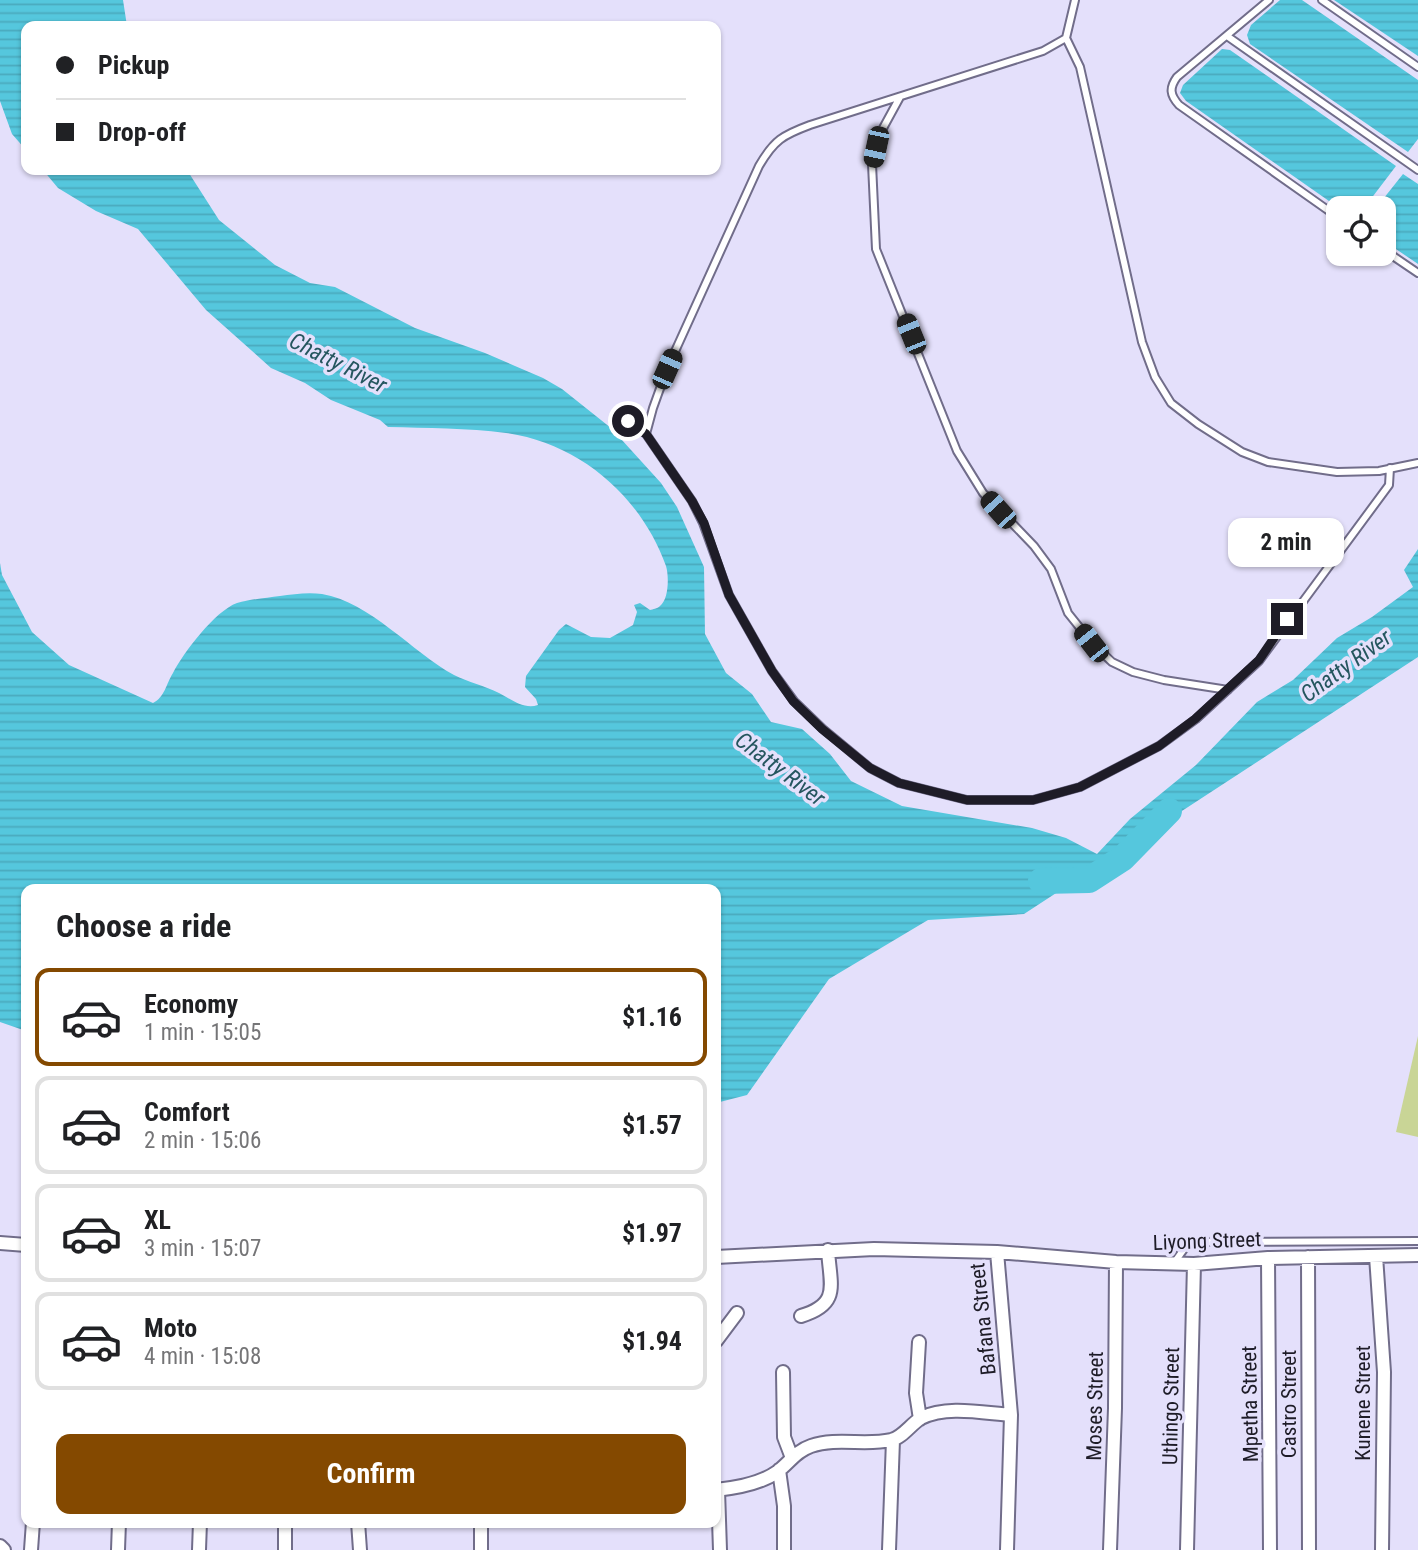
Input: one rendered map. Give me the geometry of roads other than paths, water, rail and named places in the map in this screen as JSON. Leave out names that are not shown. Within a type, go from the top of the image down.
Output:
[{"type":"street","points":[[0,1244],[21,1245]]},
{"type":"street","points":[[801,1316],[815,1312],[828,1301],[831,1287],[828,1250]]},
{"type":"street","name":"Bafana Street","points":[[721,1257],[828,1250],[997,1252],[1011,1415],[1007,1550]]},
{"type":"street","name":"Liyong Street","points":[[997,1252],[1116,1262],[1194,1264],[1268,1258],[1418,1255]]},
{"type":"street","name":"Kunene Street","points":[[1376,1256],[1384,1372],[1382,1550]]},
{"type":"street","name":"Castro Street","points":[[1308,1257],[1308,1550]]},
{"type":"street","name":"Mpetha Street","points":[[1268,1258],[1270,1550]]},
{"type":"street","name":"Moses Street","points":[[1110,1550],[1116,1262]]},
{"type":"street","name":"Uthingo Street","points":[[1187,1550],[1194,1264]]},
{"type":"street","points":[[721,1334],[737,1313]]},
{"type":"street","points":[[919,1342],[916,1394],[920,1419]]},
{"type":"street","points":[[783,1372],[784,1437],[792,1458]]},
{"type":"street","points":[[721,1489],[751,1483],[779,1471],[802,1450],[829,1442],[893,1440],[920,1419],[945,1412],[1011,1415]]},
{"type":"street","points":[[889,1550],[893,1440]]},
{"type":"street","points":[[779,1471],[784,1506],[785,1550]]},
{"type":"street","points":[[31,1550],[33,1528]]},
{"type":"street","points":[[118,1550],[119,1528]]},
{"type":"street","points":[[199,1550],[200,1528]]},
{"type":"street","points":[[285,1528],[285,1550]]},
{"type":"street","points":[[358,1528],[360,1550]]},
{"type":"street","points":[[481,1528],[481,1550]]},
{"type":"street","points":[[719,1528],[720,1550]]},
{"type":"lane","points":[[1074,0],[1066,38],[1080,67],[1142,342],[1155,377],[1171,402],[1198,424],[1242,452],[1268,462],[1337,472],[1418,463]]},
{"type":"lane","points":[[1269,0],[1177,77],[1171,93],[1179,106],[1326,209]]},
{"type":"lane","points":[[1322,0],[1418,66]]},
{"type":"lane","points":[[1227,36],[1418,170]]},
{"type":"lane","points":[[646,434],[667,369],[769,147],[783,135],[1043,51],[1066,38]]},
{"type":"lane","points":[[900,97],[883,130],[873,164],[876,249],[957,451],[983,493],[1051,569],[1068,613],[1091,643],[1112,662],[1133,672],[1164,680],[1228,690]]},
{"type":"lane","points":[[1396,258],[1418,273]]},
{"type":"lane","points":[[628,421],[646,434],[692,501],[704,523],[729,595],[772,671],[793,701],[870,768],[899,783],[967,800],[1033,800],[1080,787],[1159,746],[1228,690],[1259,660],[1389,485],[1390,468]]},
{"type":"lane","points":[[1174,1263],[1184,1249],[1194,1242],[1418,1241]]},
{"type":"water","points":[[0,0],[123,0],[126,21],[21,21],[21,144],[12,134],[0,101]]},
{"type":"water","points":[[1280,0],[1302,0],[1418,80],[1418,139],[1408,152],[1250,44],[1247,35],[1251,25]]},
{"type":"water","points":[[1334,0],[1418,0],[1418,56]]},
{"type":"water","points":[[1222,49],[1230,50],[1396,166],[1373,196],[1326,196],[1326,199],[1186,101],[1180,93],[1183,85]]},
{"type":"water","points":[[1403,174],[1418,184],[1418,264],[1396,249],[1396,196],[1386,196]]},
{"type":"water","points":[[47,175],[190,175],[219,220],[275,265],[310,283],[335,287],[415,328],[485,353],[562,389],[611,428],[661,483],[677,507],[704,567],[705,634],[726,673],[752,694],[771,722],[802,729],[830,754],[851,781],[902,806],[1032,828],[1066,838],[1097,854],[1130,819],[1196,765],[1257,702],[1293,680],[1337,638],[1413,587],[1404,570],[1418,549],[1418,657],[1024,914],[928,920],[829,979],[747,1095],[721,1102],[721,884],[21,884],[21,1029],[0,1022],[0,563],[2,575],[32,632],[69,665],[153,703],[163,694],[192,644],[228,607],[253,600],[312,593],[340,599],[357,607],[454,675],[523,705],[538,705],[525,687],[526,676],[559,630],[566,624],[591,637],[610,638],[633,625],[637,612],[634,605],[640,603],[650,610],[660,606],[668,587],[666,566],[641,517],[604,477],[582,461],[558,448],[506,433],[388,427],[380,420],[331,400],[305,383],[271,368],[206,310],[138,229],[96,211],[58,188]]},
{"type":"waterway","name":"Chatty River","points":[[1041,881],[1089,880],[1123,858],[1169,811]]}]
